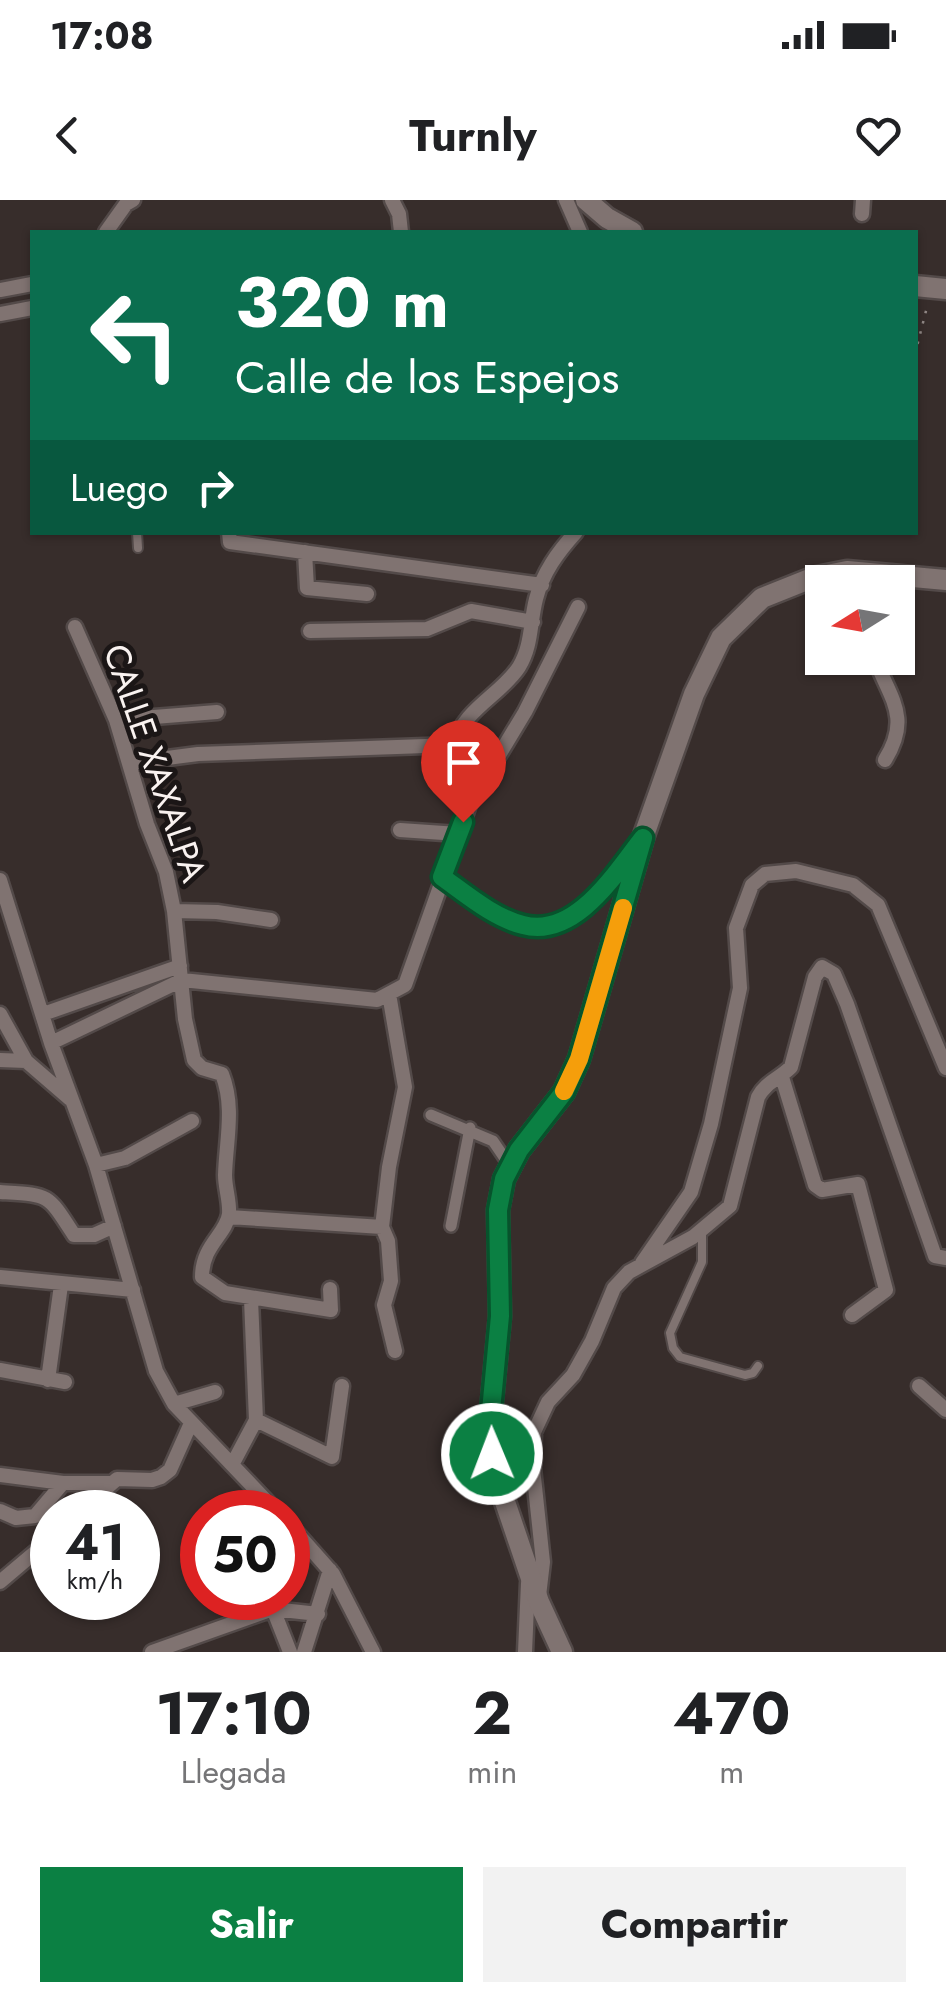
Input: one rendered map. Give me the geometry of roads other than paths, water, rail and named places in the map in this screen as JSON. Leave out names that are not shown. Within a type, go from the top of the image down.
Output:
[{"type":"main road","points":[[586,200],[628,230]]},
{"type":"main road","points":[[915,579],[946,580]]},
{"type":"main road","points":[[562,1652],[539,1602],[501,1490],[489,1432],[500,1316],[498,1210],[504,1179],[564,1092],[579,1059],[643,838],[694,694],[721,638],[749,608],[782,588],[805,584]]},
{"type":"street","points":[[107,230],[133,200]]},
{"type":"street","points":[[392,200],[401,230]]},
{"type":"street","points":[[566,200],[579,230]]},
{"type":"street","points":[[0,290],[30,284]]},
{"type":"street","points":[[0,314],[30,308]]},
{"type":"street","points":[[469,805],[454,758],[454,744],[476,708],[518,668],[532,634],[542,585],[558,553],[573,535]]},
{"type":"street","points":[[230,537],[305,552],[542,585]]},
{"type":"street","points":[[305,552],[307,588],[367,594]]},
{"type":"street","points":[[43,1014],[181,973],[376,1000],[405,985],[469,805],[525,712],[578,607]]},
{"type":"street","points":[[310,631],[427,629],[471,611],[533,622]]},
{"type":"street","name":"CALLE XAXALPA","points":[[75,627],[116,720],[166,872],[194,1060],[202,1068],[222,1074],[226,1085],[230,1120],[225,1178],[229,1217]]},
{"type":"street","points":[[884,675],[899,722],[896,743],[885,760]]},
{"type":"street","points":[[116,720],[217,712]]},
{"type":"street","points":[[129,763],[198,754],[454,744]]},
{"type":"street","points":[[400,830],[458,834]]},
{"type":"street","points":[[442,877],[484,906],[524,926],[553,925],[576,914],[610,880],[643,838]]},
{"type":"street","points":[[640,1266],[691,1192],[711,1124],[740,988],[736,928],[752,884],[764,874],[796,871],[853,885],[878,905],[946,1068]]},
{"type":"street","points":[[0,880],[96,1165],[156,1370],[174,1404],[256,1490]]},
{"type":"street","points":[[174,910],[271,920]]},
{"type":"street","points":[[539,1602],[543,1562],[534,1432],[548,1402],[573,1374],[592,1341],[614,1288],[640,1266],[702,1230],[730,1206],[758,1096],[765,1084],[791,1067],[815,977],[822,967],[834,974],[848,1004],[935,1256],[946,1258]]},
{"type":"street","points":[[52,1043],[181,973]]},
{"type":"street","points":[[389,994],[405,1087],[382,1227],[388,1241],[391,1281],[384,1305],[395,1351]]},
{"type":"street","points":[[0,1014],[7,1042],[72,1102]]},
{"type":"street","points":[[926,1022],[946,1025]]},
{"type":"street","points":[[0,1060],[26,1061]]},
{"type":"street","points":[[782,1076],[815,1185],[822,1190],[858,1184],[867,1212],[886,1290],[852,1315]]},
{"type":"street","points":[[430,1115],[493,1140],[510,1166]]},
{"type":"street","points":[[96,1165],[125,1158],[192,1121]]},
{"type":"street","points":[[451,1226],[470,1128]]},
{"type":"street","points":[[0,1192],[41,1194],[51,1200],[74,1235],[94,1234],[114,1226]]},
{"type":"street","points":[[330,1289],[331,1310],[225,1294],[202,1277],[202,1260],[229,1217],[382,1227]]},
{"type":"street","points":[[0,1278],[133,1290]]},
{"type":"street","points":[[48,1380],[61,1285]]},
{"type":"street","points":[[232,1465],[256,1420],[251,1299]]},
{"type":"street","points":[[0,1370],[65,1382]]},
{"type":"street","points":[[256,1420],[332,1457],[342,1386]]},
{"type":"street","points":[[919,1386],[946,1410]]},
{"type":"street","points":[[174,1404],[215,1392]]},
{"type":"street","points":[[0,1475],[64,1483],[152,1480],[170,1470],[191,1423]]},
{"type":"street","points":[[0,1511],[16,1518],[34,1516],[64,1483]]},
{"type":"street","points":[[103,1490],[110,1483]]},
{"type":"street","points":[[310,1548],[330,1570],[374,1652]]},
{"type":"street","points":[[0,1582],[30,1557]]},
{"type":"street","points":[[304,1652],[330,1570]]},
{"type":"street","points":[[525,1652],[529,1572]]},
{"type":"street","points":[[310,1613],[318,1614]]},
{"type":"street","points":[[152,1652],[242,1620]]},
{"type":"street","points":[[277,1620],[290,1652]]},
{"type":"lane","points":[[137,535],[138,548]]},
{"type":"lane","points":[[702,1230],[702,1262],[670,1333],[672,1348],[680,1357],[745,1376],[754,1373],[758,1366]]}]
